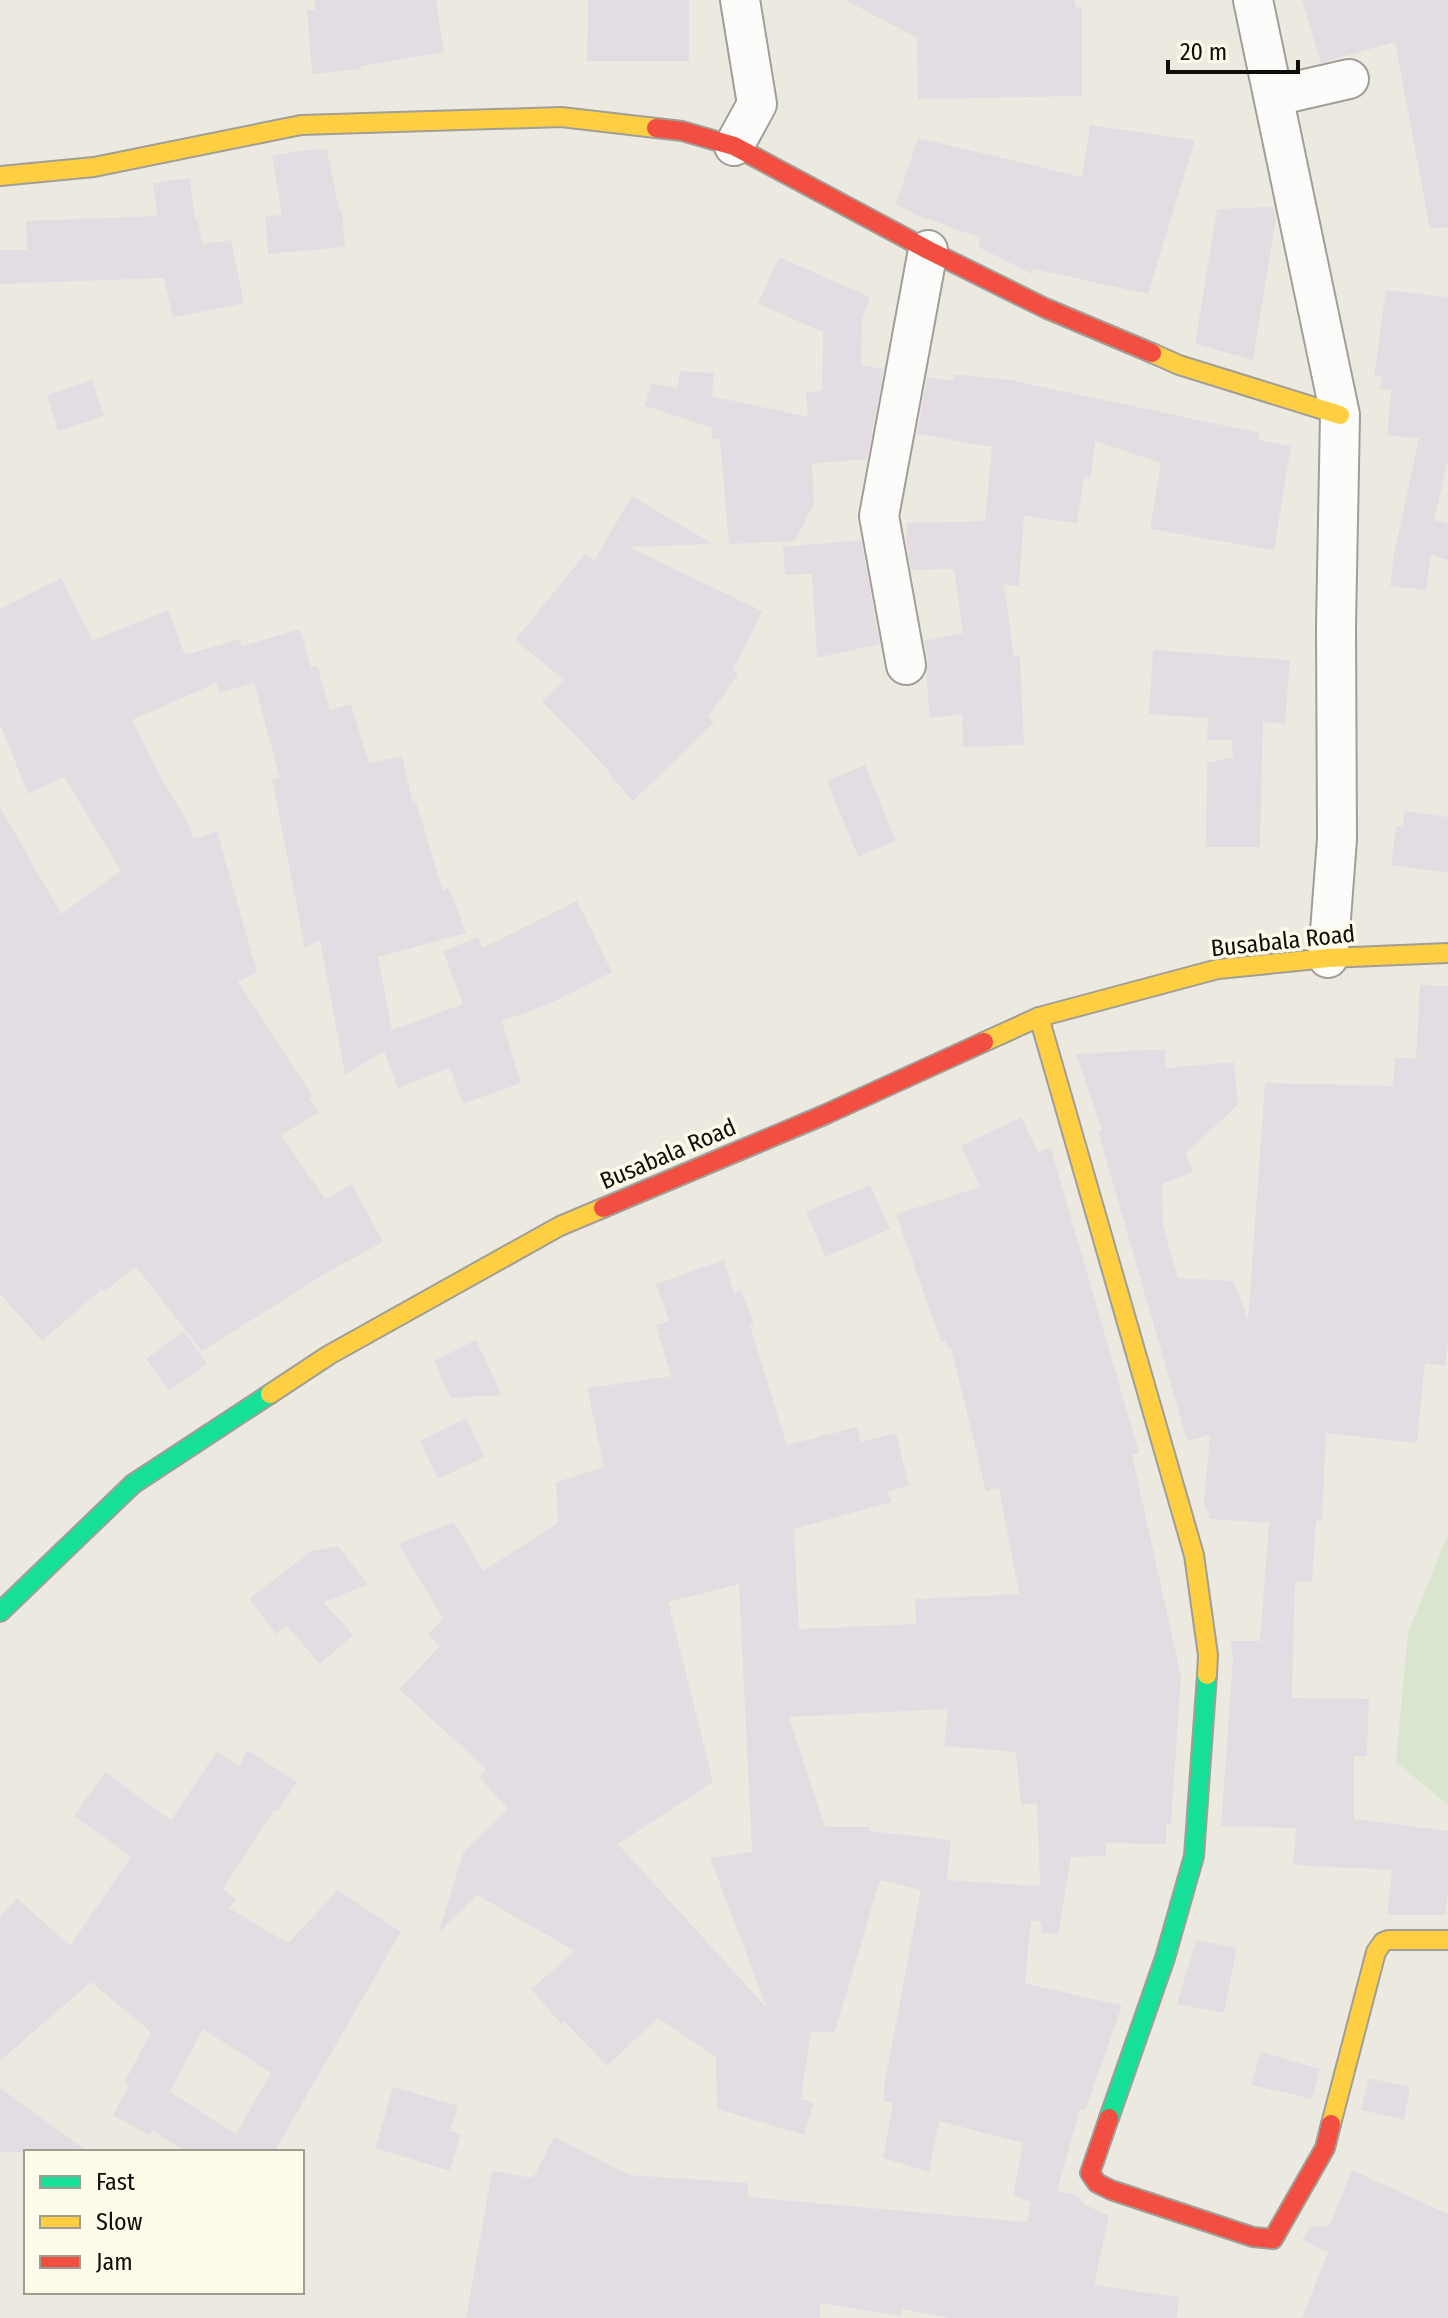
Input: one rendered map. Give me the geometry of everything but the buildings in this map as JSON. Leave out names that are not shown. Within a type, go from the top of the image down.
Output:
[{"type":"street","points":[[734,146],[757,104],[740,0]]},
{"type":"street","points":[[1253,0],[1340,415],[1336,626],[1337,839],[1328,958]]},
{"type":"street","points":[[1275,96],[1349,79]]},
{"type":"street","points":[[0,176],[94,167],[301,125],[561,117],[682,131],[734,146],[928,250],[1045,308],[1179,365],[1340,415]]},
{"type":"street","points":[[906,665],[879,516],[928,250]]},
{"type":"street","name":"Busabala Road","points":[[0,1612],[133,1484],[329,1355],[560,1226],[824,1115],[1039,1017],[1218,969],[1328,958],[1448,953]]},
{"type":"street","points":[[1039,1017],[1194,1555],[1208,1655],[1194,1856],[1165,1958],[1090,2173],[1093,2178],[1111,2190],[1253,2237],[1273,2239],[1325,2148],[1376,1952],[1388,1940],[1448,1940]]},
{"type":"green space","points":[[1448,1535],[1448,1805],[1396,1762],[1408,1632]]},
{"type":"traffic: fast","points":[[0,1612],[133,1484],[270,1394]]},
{"type":"traffic: fast","points":[[1109,2118],[1165,1958],[1194,1856],[1207,1675]]},
{"type":"traffic: slow","points":[[0,176],[94,167],[301,125],[561,117],[656,128]]},
{"type":"traffic: slow","points":[[1152,353],[1179,365],[1340,415]]},
{"type":"traffic: slow","points":[[984,1042],[1039,1017],[1218,969],[1328,958],[1448,953]]},
{"type":"traffic: slow","points":[[1039,1017],[1194,1555],[1208,1655],[1207,1675]]},
{"type":"traffic: slow","points":[[270,1394],[329,1355],[560,1226],[603,1208]]},
{"type":"traffic: slow","points":[[1331,2124],[1376,1952],[1388,1940],[1448,1940]]},
{"type":"traffic: jam","points":[[656,128],[682,131],[734,146],[928,250],[1045,308],[1152,353]]},
{"type":"traffic: jam","points":[[603,1208],[824,1115],[984,1042]]},
{"type":"traffic: jam","points":[[1109,2118],[1090,2173],[1097,2183],[1253,2237],[1273,2239],[1325,2148],[1331,2124]]}]
